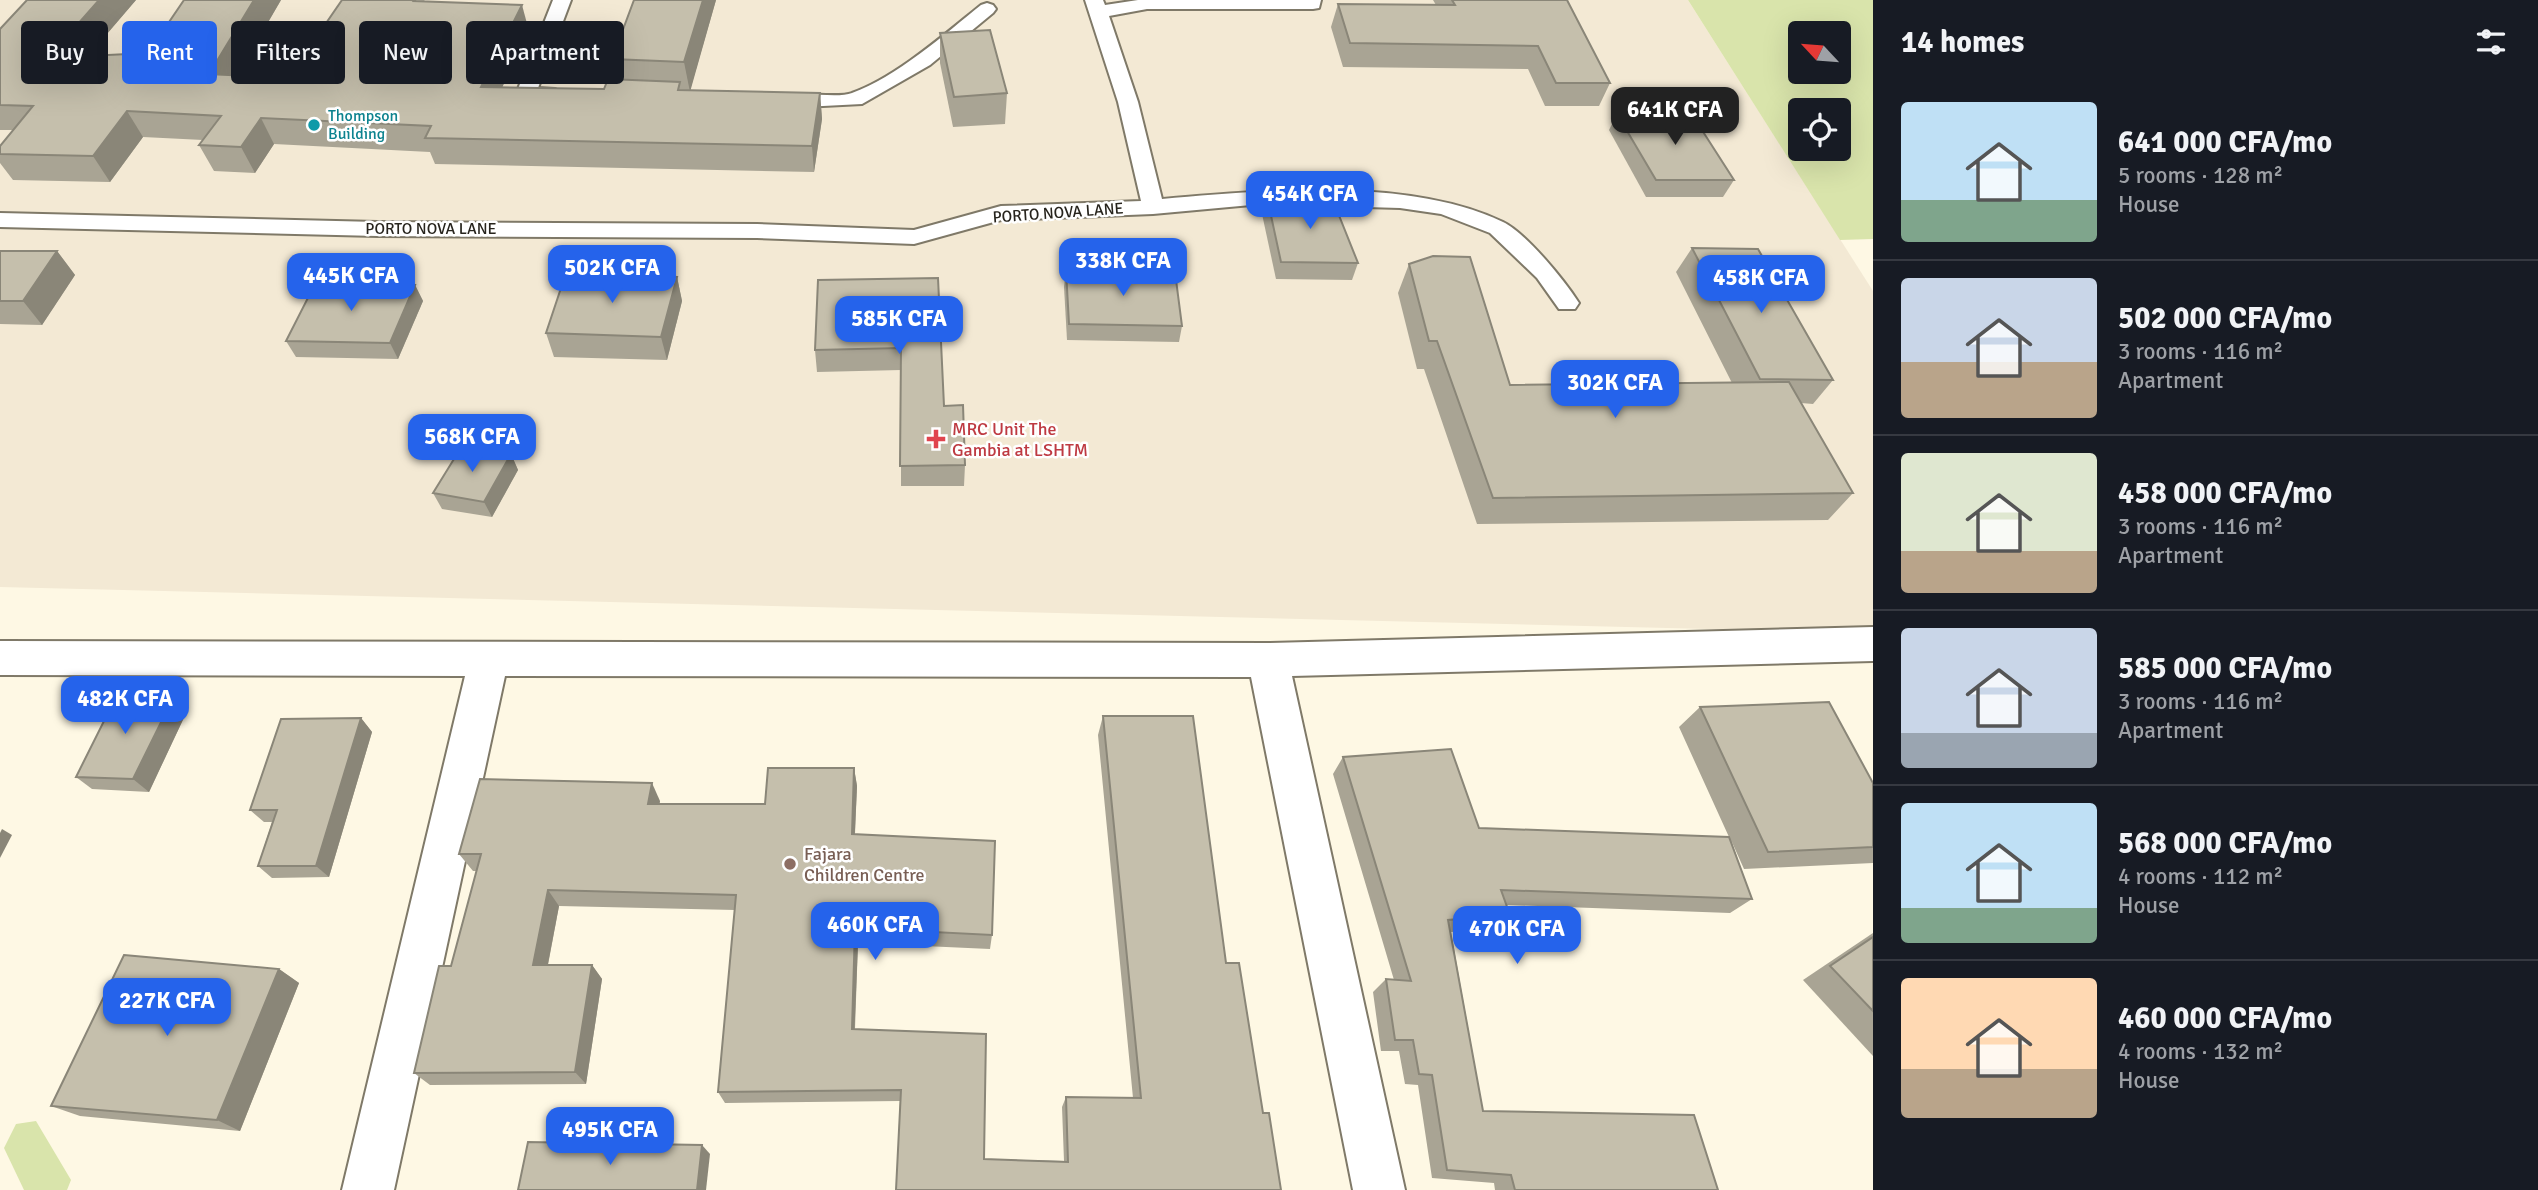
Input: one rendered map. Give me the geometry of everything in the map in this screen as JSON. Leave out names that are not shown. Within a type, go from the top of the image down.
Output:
[{"type":"street","points":[[0,658],[1268,660],[1873,644]]},
{"type":"street","points":[[368,1190],[489,658]]},
{"type":"street","points":[[1268,660],[1379,1190]]},
{"type":"lane","points":[[562,0],[526,94],[579,96]]},
{"type":"lane","points":[[1153,206],[1141,140],[1120,69],[1096,6],[1313,4],[1312,0]]},
{"type":"lane","points":[[760,103],[855,100],[923,61],[987,9]]},
{"type":"lane","name":"PORTO NOVA LANE","points":[[0,220],[364,229],[757,232],[914,237],[1001,214],[1262,197],[1400,201],[1444,208],[1498,228],[1545,274],[1567,303]]},
{"type":"shaded area","name":"MRC Unit The Gambia at LSHTM","points":[[0,0],[1688,0],[1873,291],[1873,633],[0,587]]},
{"type":"green space","points":[[1688,0],[1873,0],[1873,239],[1840,240],[1790,161],[1851,161],[1851,98],[1788,98],[1788,158]]},
{"type":"green space","points":[[36,1121],[71,1180],[67,1190],[24,1190],[4,1148],[16,1124]]},
{"type":"building","points":[[27,0],[99,0],[81,21],[21,21],[21,84],[108,84],[108,55],[122,54],[122,84],[217,84],[217,74],[231,75],[231,84],[345,84],[345,21],[328,21],[342,0],[522,5],[514,21],[466,21],[466,84],[482,84],[481,87],[604,89],[606,84],[624,84],[624,80],[680,82],[678,90],[820,93],[812,146],[425,138],[431,126],[261,118],[241,147],[199,145],[221,116],[127,111],[93,156],[0,154],[0,146],[33,106],[0,105],[0,29]]},
{"type":"building","points":[[184,0],[254,0],[241,21],[231,21],[231,38],[217,61],[217,21],[170,21]]},
{"type":"building","points":[[634,0],[703,0],[684,62],[624,60],[624,27]]},
{"type":"building","points":[[1452,0],[1567,0],[1610,83],[1556,83],[1538,46],[1350,43],[1338,4],[1455,5]]},
{"type":"building","points":[[990,30],[1007,93],[954,97],[940,33]]},
{"type":"building","points":[[1691,113],[1734,180],[1656,180],[1617,114]]},
{"type":"building","points":[[1267,197],[1332,198],[1358,263],[1281,262]]},
{"type":"building","points":[[1692,248],[1758,249],[1833,380],[1760,379]]},
{"type":"building","points":[[0,251],[57,251],[23,301],[0,301]]},
{"type":"building","points":[[1433,256],[1470,257],[1510,385],[1789,382],[1853,493],[1493,498],[1437,341],[1429,341],[1409,264]]},
{"type":"building","points":[[1066,270],[1175,272],[1182,326],[1069,324]]},
{"type":"building","points":[[566,273],[677,277],[661,337],[546,333]]},
{"type":"building","points":[[938,278],[944,406],[963,405],[965,465],[900,466],[901,348],[815,350],[818,280]]},
{"type":"building","points":[[316,282],[415,285],[390,343],[286,341]]},
{"type":"building","points":[[462,446],[511,454],[484,502],[433,493]]},
{"type":"building","points":[[118,693],[174,696],[133,779],[76,777]]},
{"type":"building","points":[[1829,702],[1873,783],[1873,847],[1768,852],[1700,707]]},
{"type":"building","points":[[1103,716],[1193,716],[1226,963],[1239,963],[1263,1113],[1269,1113],[1281,1190],[896,1190],[901,1090],[718,1092],[736,895],[548,890],[533,965],[592,965],[575,1072],[414,1073],[439,966],[451,966],[481,854],[459,854],[480,779],[652,783],[648,804],[765,804],[768,768],[854,768],[852,834],[995,841],[992,935],[855,928],[852,1029],[986,1034],[984,1159],[1068,1162],[1066,1097],[1141,1098]]},
{"type":"building","points":[[361,718],[316,866],[258,866],[277,810],[250,810],[281,719]]},
{"type":"building","points":[[1451,749],[1479,828],[1729,837],[1752,899],[1501,890],[1510,915],[1448,920],[1483,1111],[1694,1115],[1718,1190],[1515,1190],[1511,1175],[1447,1170],[1432,1075],[1419,1074],[1413,1040],[1395,1040],[1386,979],[1411,981],[1343,757]]},
{"type":"building","points":[[1873,937],[1873,1011],[1830,966]]},
{"type":"building","points":[[124,955],[279,969],[217,1120],[51,1106]]},
{"type":"building","points":[[528,1142],[702,1145],[697,1190],[518,1190]]},
{"type":"place","name":"Thompson Building","points":[[314,125]]},
{"type":"place","name":"MRC Unit The Gambia at LSHTM","points":[[936,439]]},
{"type":"place","name":"Fajara Children Centre","points":[[790,864]]}]
